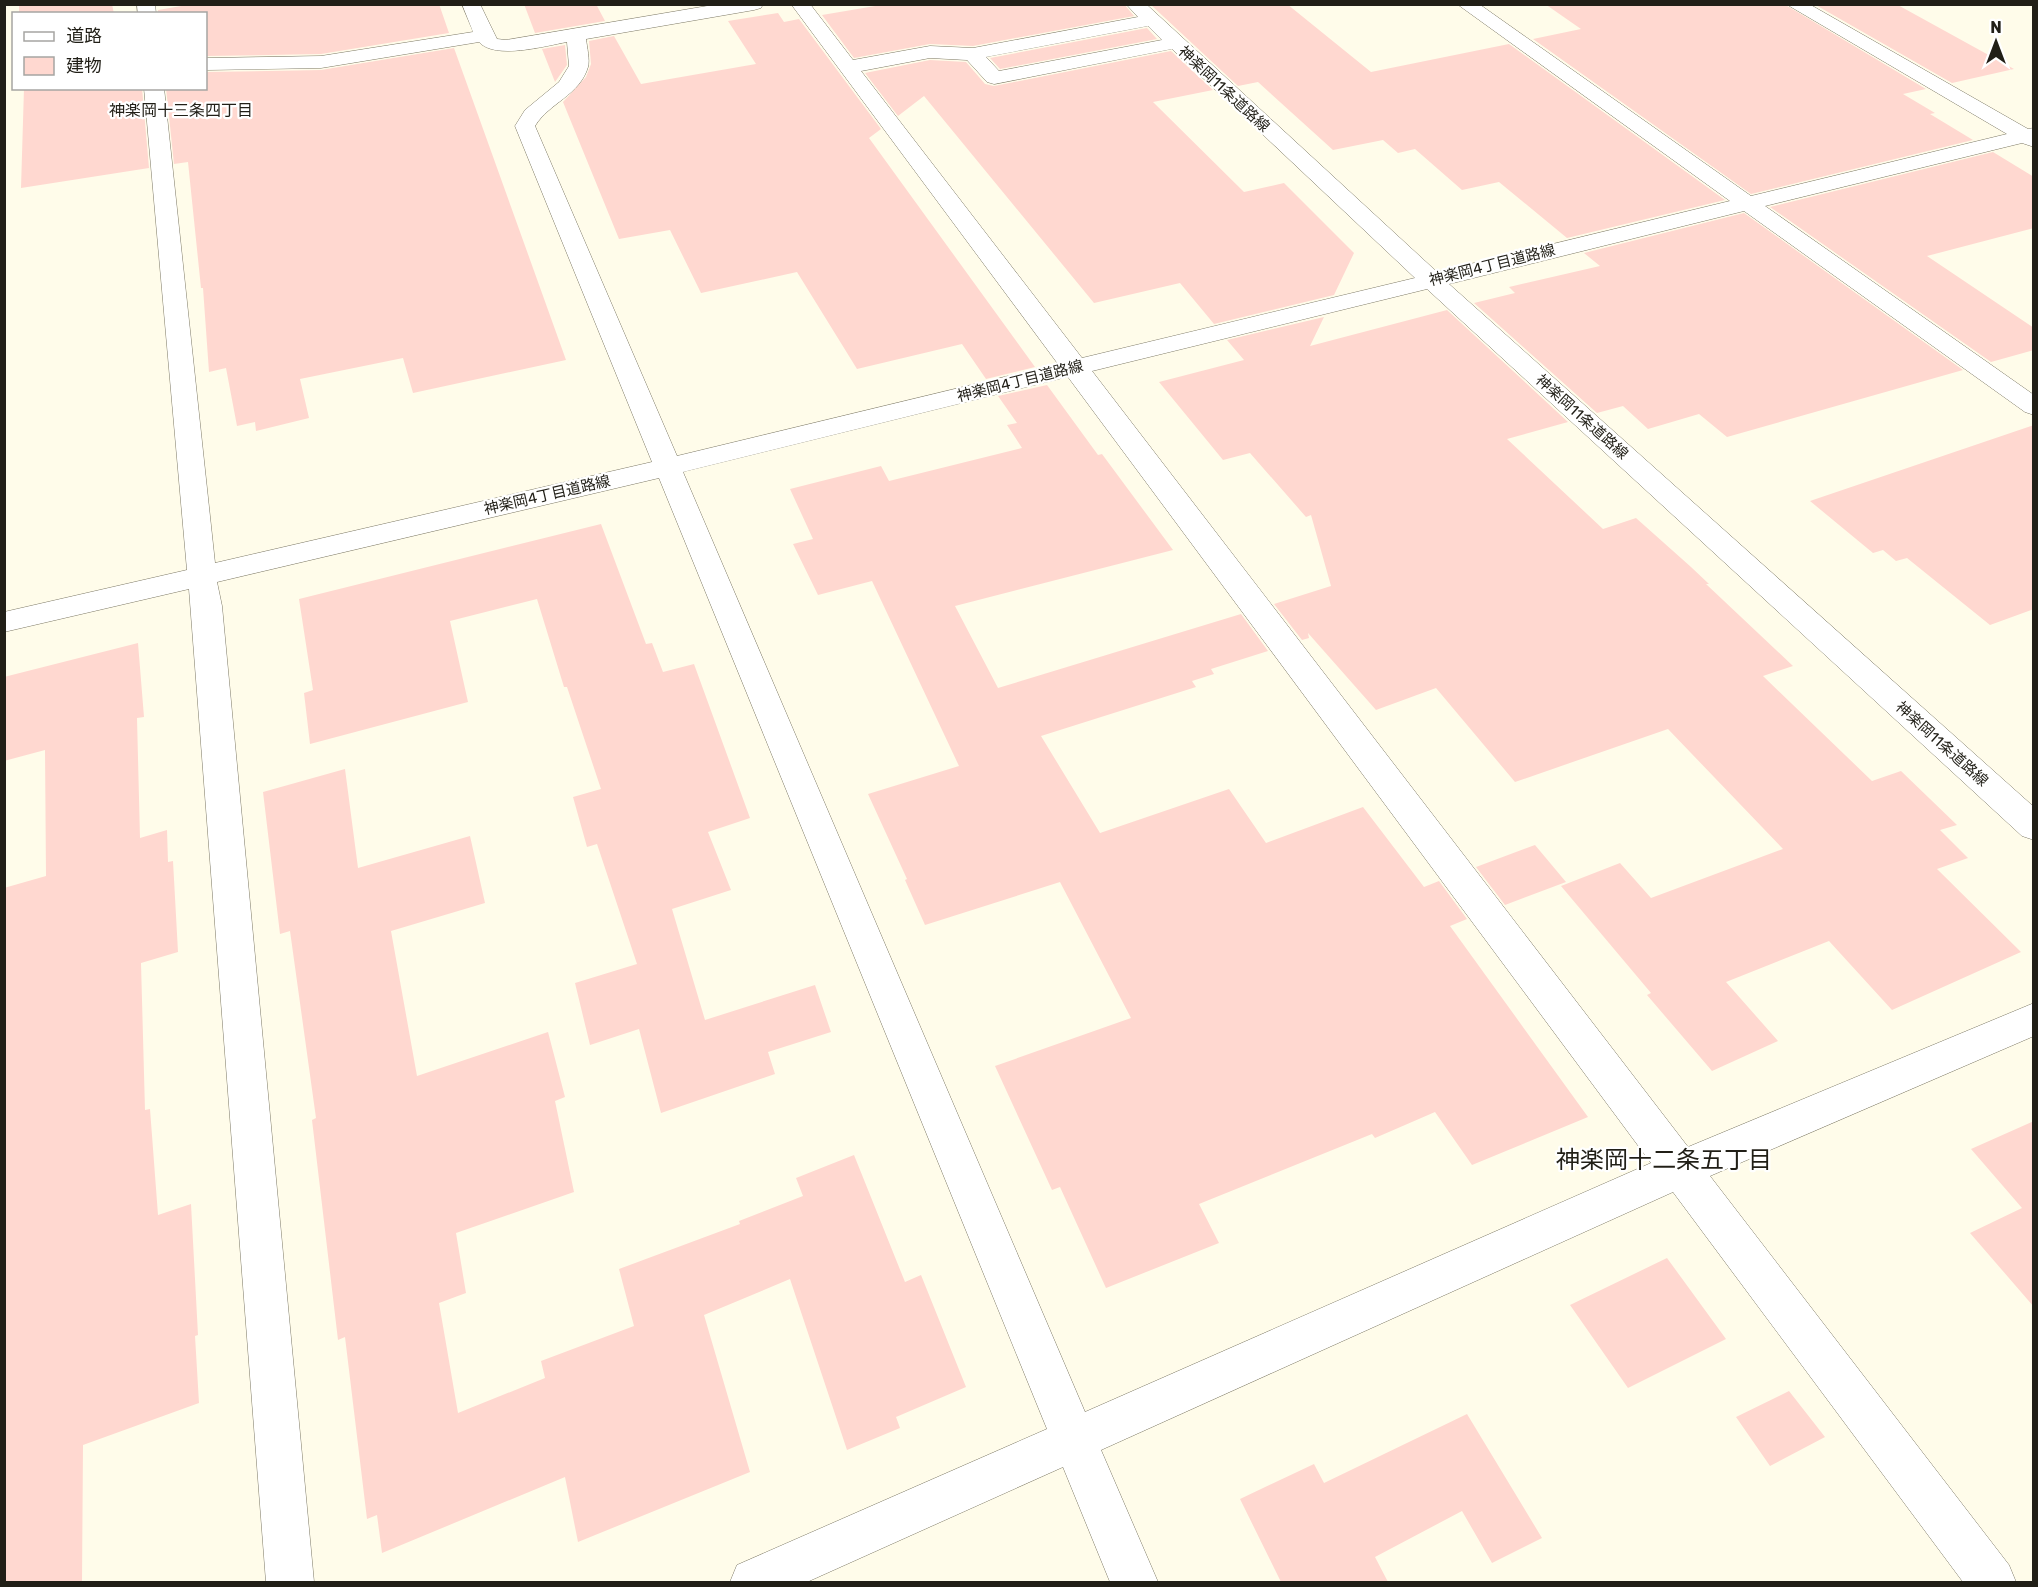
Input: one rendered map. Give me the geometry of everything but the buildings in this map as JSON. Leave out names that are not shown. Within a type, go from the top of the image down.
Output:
[{"type":"street","points":[[471,4],[483,36],[491,44],[506,46],[754,4]]},
{"type":"street","points":[[800,4],[1992,1582]]},
{"type":"street","points":[[1466,4],[2034,407]]},
{"type":"street","points":[[1795,4],[2031,137]]},
{"type":"street","points":[[848,67],[930,52],[973,54],[1143,13]]},
{"type":"street","name":"神楽岡11条道路線","points":[[1143,13],[1431,280],[2034,826]]},
{"type":"street","points":[[576,35],[579,66],[567,86],[532,114],[525,126],[1134,1582]]},
{"type":"street","points":[[207,64],[321,62],[483,36]]},
{"type":"street","points":[[973,54],[994,78],[1174,43]]},
{"type":"street","points":[[154,90],[210,641],[290,1582]]},
{"type":"street","name":"神楽岡4丁目道路線","points":[[4,622],[668,467],[1747,203],[2031,137]]},
{"type":"street","points":[[754,1582],[1681,1169],[2034,1019]]},
{"type":"district","name":"神楽岡十三条四丁目","points":[[181,110]]},
{"type":"district","name":"神楽岡十二条五丁目","points":[[1664,1160]]}]
